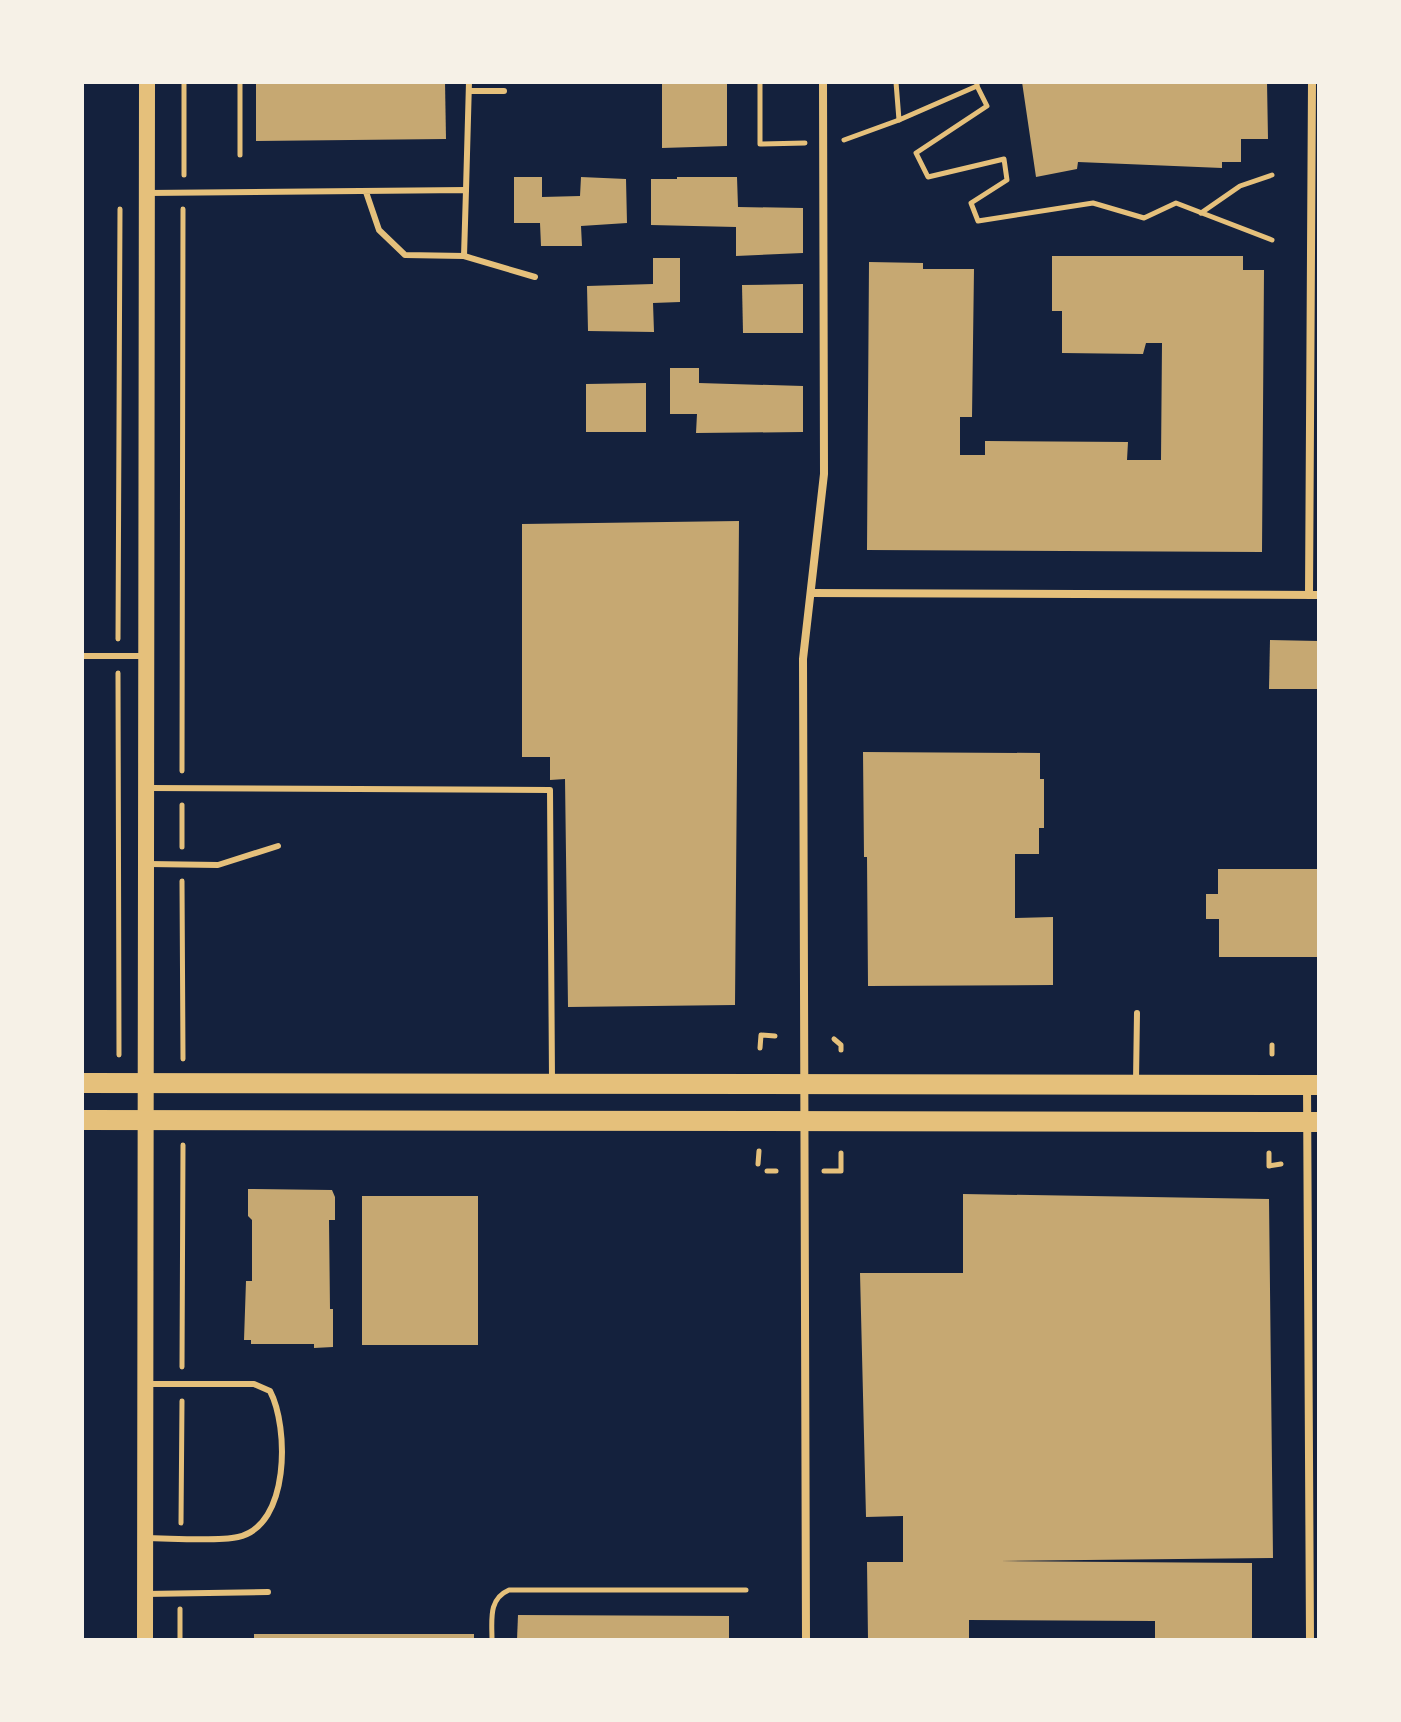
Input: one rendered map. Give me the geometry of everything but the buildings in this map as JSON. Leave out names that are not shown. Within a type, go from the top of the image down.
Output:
[{"type":"main road","points":[[145,1640],[147,82]]},
{"type":"main road","points":[[82,1083],[1313,1085]]},
{"type":"main road","points":[[82,1120],[1313,1122]]},
{"type":"street","points":[[806,1640],[803,659],[824,474],[823,82]]},
{"type":"street","points":[[1309,595],[1315,211],[1312,82]]},
{"type":"street","points":[[811,593],[1319,595]]},
{"type":"street","points":[[1310,1640],[1313,1085]]},
{"type":"lane","points":[[464,256],[469,82]]},
{"type":"lane","points":[[470,91],[504,91]]},
{"type":"lane","points":[[147,193],[466,190]]},
{"type":"lane","points":[[366,192],[379,230],[405,255],[464,256],[535,277]]},
{"type":"lane","points":[[82,656],[146,656]]},
{"type":"lane","points":[[146,788],[550,790],[552,1083]]},
{"type":"lane","points":[[145,864],[218,865],[278,846]]},
{"type":"lane","points":[[1136,1084],[1137,1013]]},
{"type":"lane","points":[[145,1384],[254,1384],[270,1391],[277,1405],[281,1462],[277,1495],[265,1519],[252,1531],[237,1537],[145,1538]]},
{"type":"lane","points":[[145,1594],[268,1592]]},
{"type":"path","points":[[184,82],[184,131]]},
{"type":"path","points":[[240,82],[240,155]]},
{"type":"path","points":[[760,82],[760,144],[823,143]]},
{"type":"path","points":[[896,82],[899,120]]},
{"type":"path","points":[[844,140],[899,120],[977,84],[987,106],[916,153],[928,177],[1004,159],[1007,180],[971,203],[978,221],[1093,203],[1144,218],[1176,203],[1272,240]]},
{"type":"path","points":[[1201,213],[1240,186],[1272,175]]},
{"type":"path","points":[[118,1044],[120,195]]},
{"type":"path","points":[[183,251],[183,1044]]},
{"type":"path","points":[[760,1048],[761,1035],[775,1036]]},
{"type":"path","points":[[834,1039],[841,1045],[841,1050]]},
{"type":"path","points":[[1272,1045],[1272,1054]]},
{"type":"path","points":[[758,1164],[759,1151]]},
{"type":"path","points":[[823,1171],[841,1171],[841,1153]]},
{"type":"path","points":[[1269,1153],[1269,1166],[1281,1164]]},
{"type":"path","points":[[767,1171],[776,1171]]},
{"type":"path","points":[[492,1640],[495,1600],[500,1593],[509,1590],[746,1590]]}]
